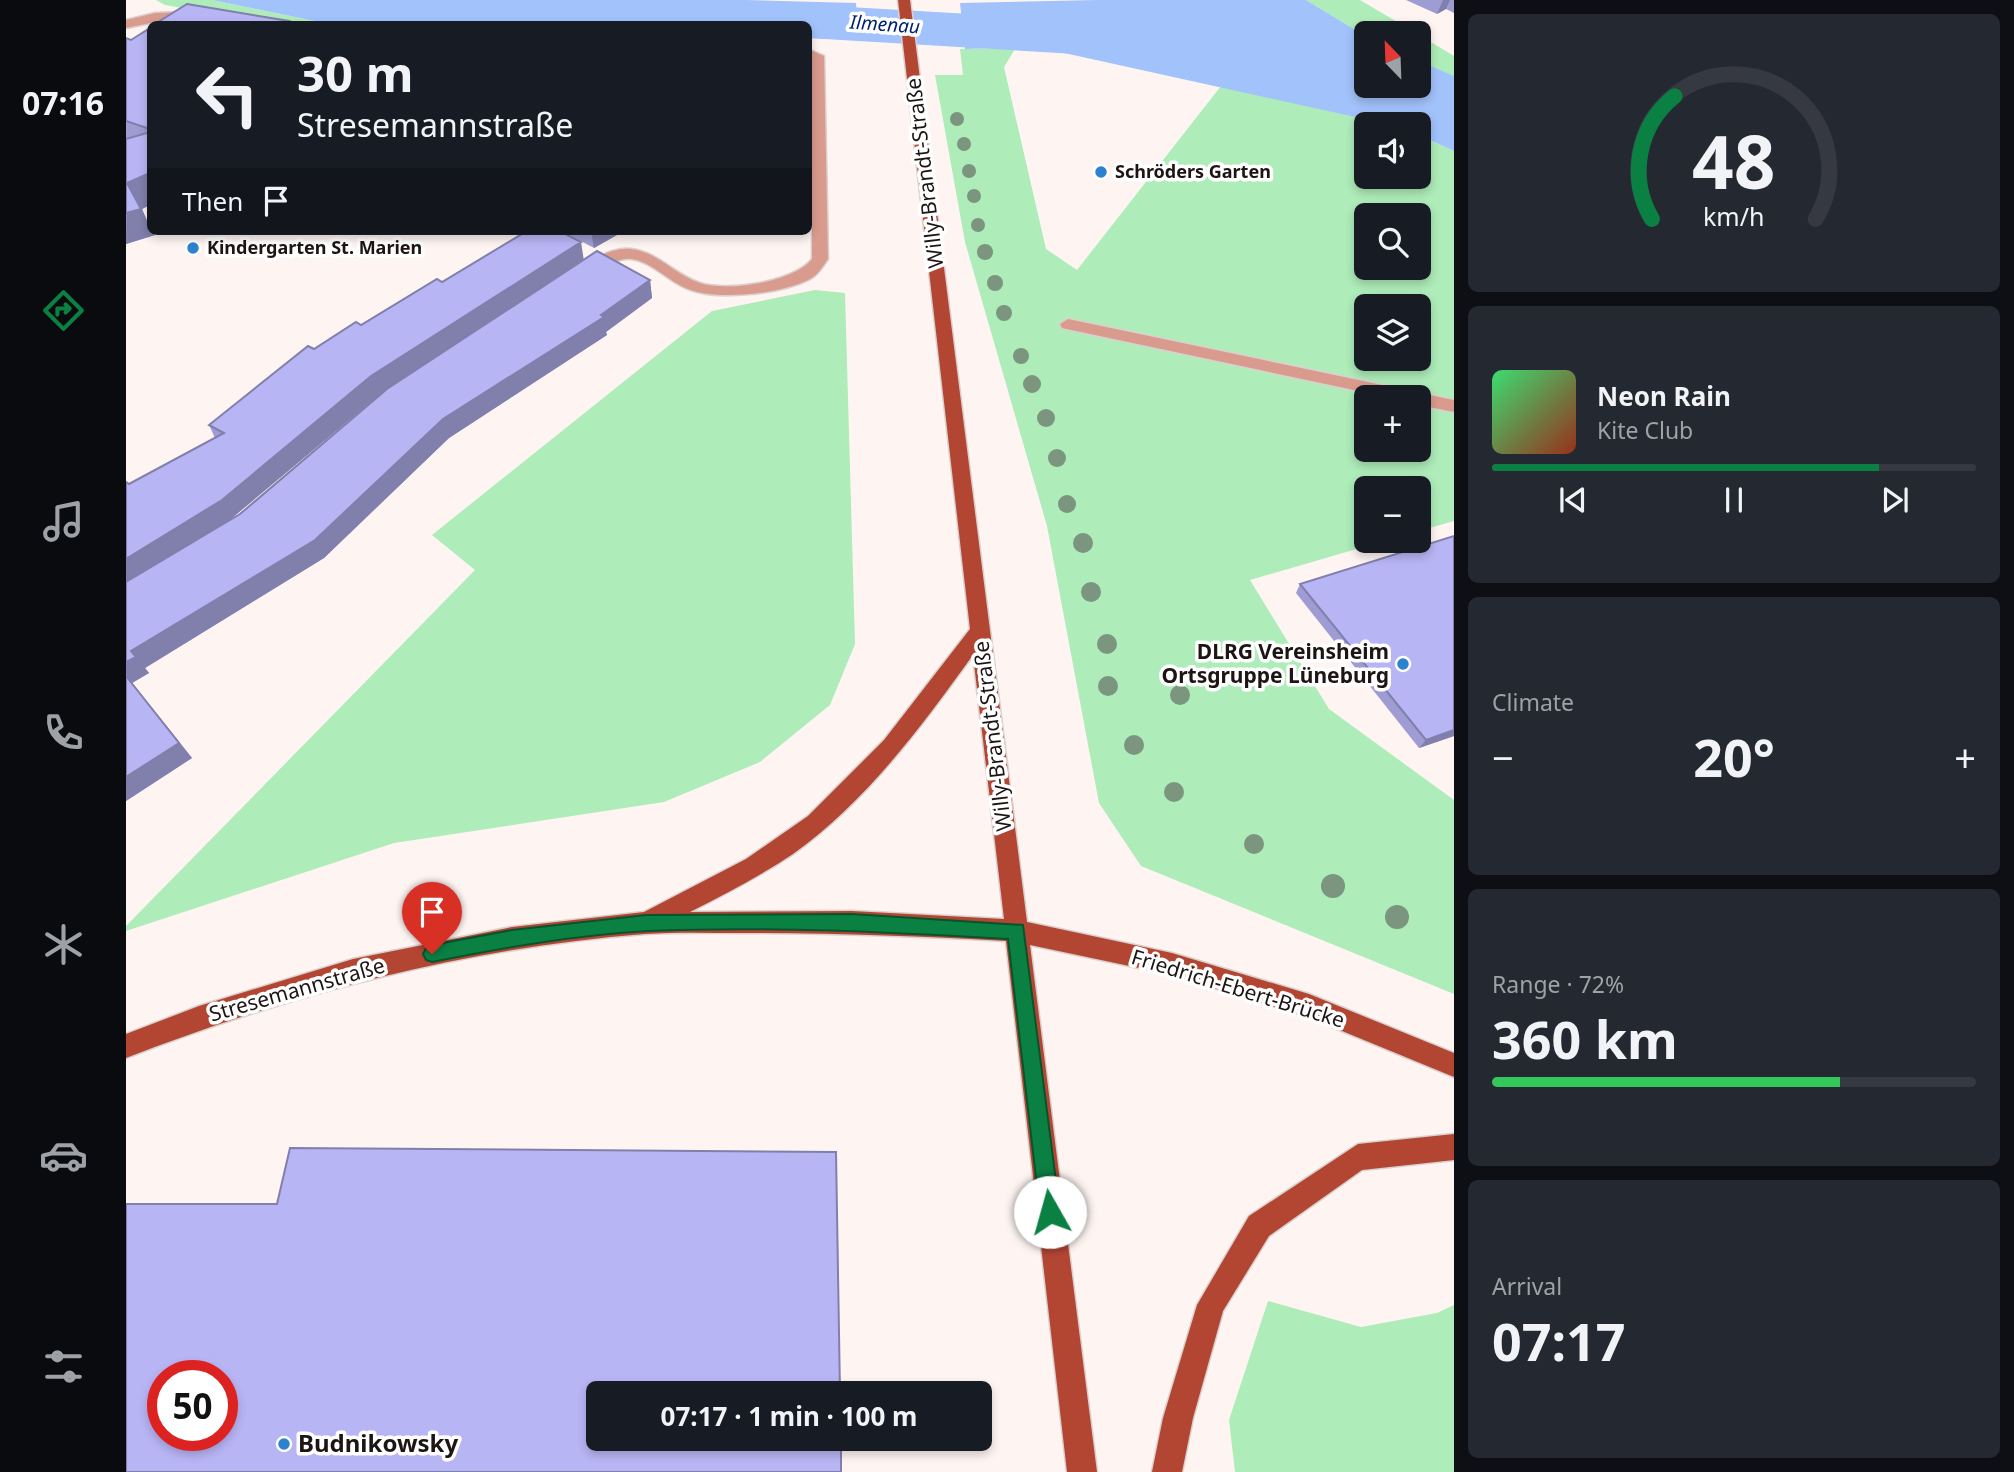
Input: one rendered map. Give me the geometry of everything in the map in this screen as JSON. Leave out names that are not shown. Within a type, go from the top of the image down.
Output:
[{"type":"main road","name":"Willy-Brandt-Straße","points":[[904,0],[1082,1472]]},
{"type":"main road","points":[[646,923],[785,846],[836,805],[908,727],[980,631]]},
{"type":"main road","name":"Stresemannstraße","points":[[126,1046],[199,1018],[353,970],[512,938],[646,923],[852,922],[1016,931]]},
{"type":"main road","name":"Friedrich-Ebert-Brücke","points":[[1016,931],[1172,964],[1309,1006],[1454,1065]]},
{"type":"main road","points":[[1167,1472],[1178,1418],[1211,1305],[1259,1226],[1358,1157],[1454,1147]]},
{"type":"street","points":[[126,24],[184,15],[225,21]]},
{"type":"street","points":[[575,277],[597,262],[622,253],[645,257],[694,287],[721,291],[806,275],[820,259],[813,54]]},
{"type":"street","points":[[1069,324],[1356,385]]},
{"type":"street","points":[[1431,401],[1454,406]]},
{"type":"green space","points":[[156,0],[212,0],[314,21],[254,21],[165,5]]},
{"type":"green space","points":[[1306,0],[1360,0],[1396,21],[1354,21],[1354,29]]},
{"type":"green space","points":[[1432,43],[1454,56],[1454,84],[1432,72]]},
{"type":"green space","points":[[960,49],[1015,49],[1004,67],[1046,249],[1077,270],[1221,86],[1354,116],[1354,189],[1431,189],[1431,140],[1454,151],[1454,521],[1431,528],[1431,476],[1354,476],[1354,550],[1250,580],[1329,709],[1454,800],[1454,994],[1141,866],[1099,803],[1047,526],[965,242],[935,75],[963,75]]},
{"type":"green space","points":[[815,290],[845,293],[855,644],[830,705],[760,762],[664,802],[394,843],[126,931],[126,926],[475,570],[432,535],[712,311]]},
{"type":"green space","points":[[1268,1301],[1361,1327],[1437,1313],[1454,1305],[1454,1472],[1235,1472],[1229,1420]]},
{"type":"water","points":[[212,0],[747,0],[856,3],[858,40],[812,38],[812,21],[314,21]]},
{"type":"water","points":[[1306,0],[1354,29],[1354,98],[1432,98],[1432,67],[1454,76],[1454,151],[1431,140],[1431,112],[1354,112],[1354,117],[1037,47],[965,49],[960,3]]},
{"type":"building","points":[[187,4],[289,21],[160,21]]},
{"type":"building","points":[[147,30],[147,128],[126,121],[126,38],[131,40]]},
{"type":"building","points":[[147,133],[147,174],[127,183],[141,209],[126,213],[126,139]]},
{"type":"building","points":[[520,235],[568,235],[581,242],[371,376],[222,500],[126,559],[126,482],[129,484],[224,433],[209,425],[308,346],[314,349],[356,322],[361,325],[437,279],[442,282]]},
{"type":"building","points":[[597,251],[650,280],[601,315],[604,317],[443,419],[315,540],[131,651],[136,657],[126,662],[126,582],[240,514],[387,389]]},
{"type":"building","name":"DLRG Vereinsheim Ortsgruppe Lüneburg","points":[[1454,536],[1454,730],[1426,740],[1300,584],[1399,553],[1431,553],[1431,543]]},
{"type":"building","points":[[126,676],[179,743],[126,777]]},
{"type":"building","points":[[290,1148],[836,1152],[840,1381],[586,1381],[586,1451],[841,1451],[841,1472],[126,1472],[126,1204],[277,1204]]},
{"type":"waterway","name":"Ilmenau","points":[[728,16],[811,21]]},
{"type":"waterway","name":"Ilmenau","points":[[812,21],[1093,38]]},
{"type":"place","name":"Schröders Garten","points":[[1101,172]]},
{"type":"place","name":"Kindergarten St. Marien","points":[[193,248]]},
{"type":"place","name":"DLRG Vereinsheim Ortsgruppe Lüneburg","points":[[1403,664]]},
{"type":"place","name":"Budnikowsky","points":[[284,1444]]},
{"type":"route","points":[[432,954],[512,938],[646,923],[852,922],[1016,931],[1050,1212]]}]
